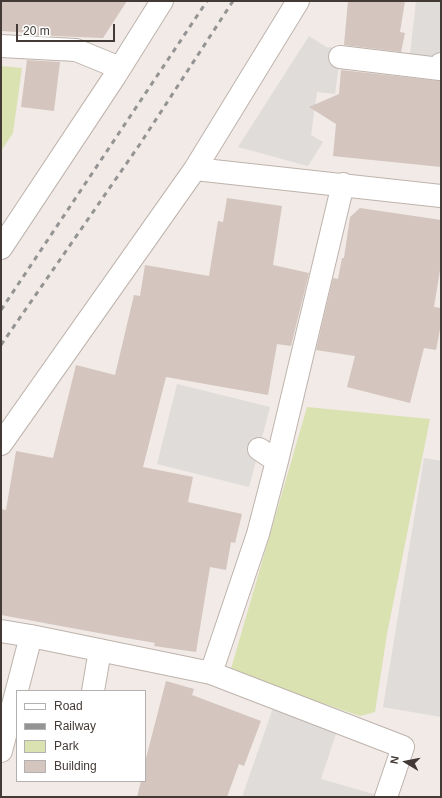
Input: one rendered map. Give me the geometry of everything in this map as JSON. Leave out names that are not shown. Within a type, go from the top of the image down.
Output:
[{"type":"street","points":[[1,248],[120,68],[162,1]]},
{"type":"street","points":[[1,444],[196,169],[298,1]]},
{"type":"street","points":[[1,46],[76,50],[120,68]]},
{"type":"street","points":[[340,57],[440,69],[441,64]]},
{"type":"street","points":[[196,169],[441,196]]},
{"type":"street","points":[[212,673],[258,534],[277,461],[343,184]]},
{"type":"street","points":[[259,449],[277,461]]},
{"type":"street","points":[[1,632],[31,636],[212,673],[402,747],[386,797]]},
{"type":"street","points":[[17,690],[31,636]]},
{"type":"street","points":[[93,690],[100,650]]},
{"type":"street","points":[[1,751],[16,694]]},
{"type":"green space","points":[[1,66],[22,68],[13,133],[1,151]]},
{"type":"green space","points":[[307,407],[430,419],[387,634],[375,712],[360,716],[230,672]]},
{"type":"shaded area","points":[[416,1],[441,1],[441,58],[410,55]]},
{"type":"shaded area","points":[[309,36],[326,47],[341,49],[335,94],[317,92],[311,135],[323,142],[308,166],[238,147]]},
{"type":"shaded area","points":[[177,384],[270,407],[249,487],[157,464]]},
{"type":"shaded area","points":[[424,458],[441,461],[441,717],[383,707]]},
{"type":"shaded area","points":[[273,708],[337,731],[321,779],[377,795],[376,797],[242,797]]},
{"type":"building","points":[[1,1],[127,1],[103,38],[31,35],[31,33],[1,31]]},
{"type":"building","points":[[348,1],[405,1],[400,32],[405,33],[401,52],[344,45]]},
{"type":"building","points":[[27,60],[60,62],[54,111],[21,107]]},
{"type":"building","points":[[341,70],[441,81],[441,167],[333,156],[336,124],[309,107],[339,94]]},
{"type":"building","points":[[227,198],[282,206],[273,265],[309,273],[291,346],[277,344],[268,395],[166,377],[143,467],[193,477],[188,502],[242,514],[235,543],[231,542],[226,570],[210,567],[196,652],[154,646],[155,643],[1,615],[1,509],[6,510],[16,451],[53,458],[76,365],[115,375],[134,295],[140,296],[145,265],[209,276],[218,221],[223,222]]},
{"type":"building","points":[[360,208],[441,220],[441,264],[434,307],[441,308],[441,324],[436,350],[424,348],[410,403],[347,387],[355,356],[316,350],[333,278],[338,279],[342,258],[344,258],[350,217]]},
{"type":"building","points":[[166,681],[194,689],[192,695],[261,721],[244,766],[239,764],[227,797],[137,797],[141,782],[146,782],[146,758]]},
{"type":"railway","points":[[1,310],[207,1]]},
{"type":"railway","points":[[1,345],[140,144],[233,1]]}]
